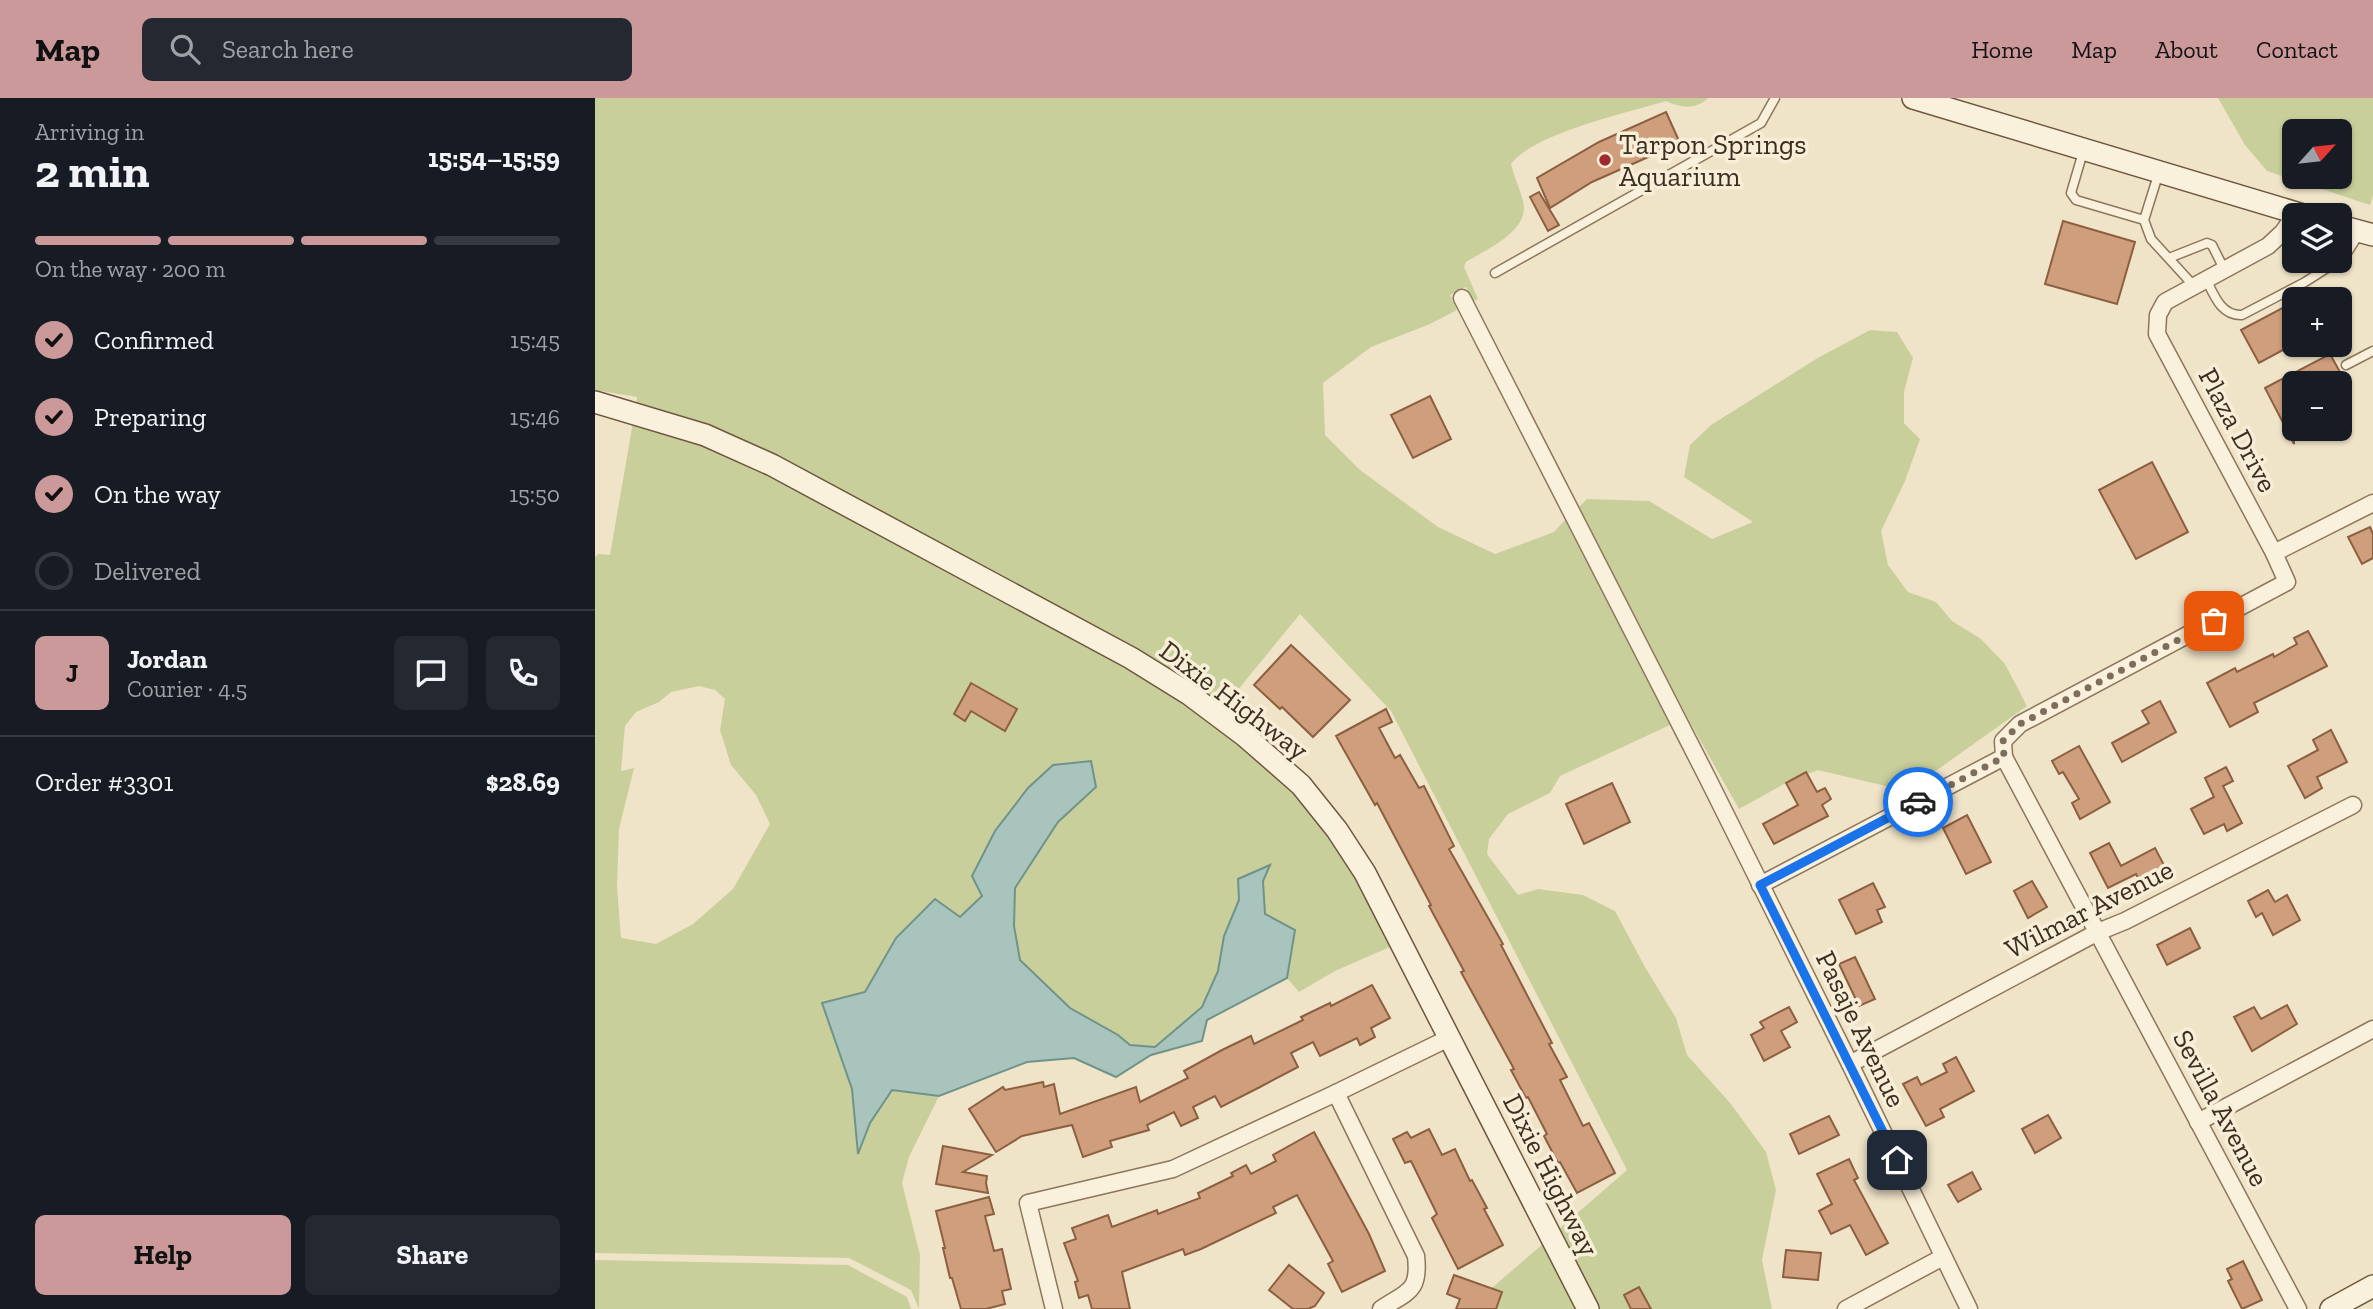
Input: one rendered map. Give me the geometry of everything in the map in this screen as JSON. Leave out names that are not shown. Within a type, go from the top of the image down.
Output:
[{"type":"street","points":[[1913,98],[2282,209]]},
{"type":"street","points":[[2200,283],[2268,246],[2282,233]]},
{"type":"street","name":"Plaza Drive","points":[[2004,757],[2003,741],[2020,724],[2287,582],[2157,334],[2158,315],[2165,302],[2200,283]]},
{"type":"street","name":"Pasaje Avenue","points":[[1462,298],[1850,1064],[1969,1309]]},
{"type":"street","name":"Dixie Highway","points":[[595,402],[705,435],[772,465],[1131,658],[1189,694],[1245,736],[1301,785],[1337,830],[1365,873],[1588,1309]]},
{"type":"street","points":[[2274,553],[2373,503]]},
{"type":"street","points":[[1760,885],[2004,757]]},
{"type":"street","name":"Sevilla Avenue","points":[[2004,757],[2298,1309]]},
{"type":"street","name":"Wilmar Avenue","points":[[1850,1064],[2098,932],[2125,921],[2353,805]]},
{"type":"street","points":[[2197,1122],[2373,1029]]},
{"type":"street","points":[[1054,1309],[1028,1203],[1173,1168],[1450,1038]]},
{"type":"street","points":[[1336,1093],[1416,1256],[1418,1276],[1410,1291],[1381,1309]]},
{"type":"street","points":[[1846,1309],[1943,1257]]},
{"type":"street","points":[[2331,1309],[2373,1286]]},
{"type":"lane","points":[[1495,273],[1761,123],[1775,98]]},
{"type":"lane","points":[[2084,149],[2071,193],[2076,200],[2144,220]]},
{"type":"lane","points":[[2159,172],[2144,220],[2151,239],[2169,258],[2200,283],[2226,311],[2242,315],[2319,273]]},
{"type":"lane","points":[[2352,248],[2367,233]]},
{"type":"lane","points":[[2169,258],[2207,243],[2212,245],[2224,269]]},
{"type":"lane","points":[[2346,365],[2373,351]]},
{"type":"green space","points":[[595,98],[1708,98],[1698,105],[1688,107],[1666,101],[1582,125],[1539,143],[1523,153],[1511,164],[1523,201],[1524,212],[1520,221],[1505,238],[1466,262],[1464,267],[1478,299],[1474,301],[1466,287],[1450,295],[1457,310],[1430,324],[1371,347],[1323,383],[1325,435],[1360,470],[1438,527],[1495,554],[1554,532],[1565,520],[1670,725],[1560,776],[1550,793],[1508,814],[1489,839],[1487,854],[1518,895],[1538,889],[1583,895],[1615,911],[1676,1018],[1687,1055],[1731,1104],[1766,1152],[1776,1190],[1762,1260],[1772,1309],[1598,1309],[1558,1230],[1627,1170],[1391,711],[1300,614],[1223,708],[636,405],[637,397],[595,390]]},
{"type":"green space","points":[[2218,98],[2373,98],[2373,195],[2370,205],[2322,189],[2352,189],[2352,119],[2282,119],[2282,176],[2267,171],[2245,145]]},
{"type":"green space","points":[[1870,330],[1897,332],[1913,358],[1904,392],[1904,423],[1920,439],[1905,481],[1881,531],[1888,565],[1908,592],[1936,602],[1952,621],[1981,639],[2005,664],[2027,706],[1930,775],[1894,788],[1818,770],[1791,780],[1739,809],[1687,717],[1579,507],[1587,499],[1649,501],[1712,539],[1753,522],[1684,477],[1690,445],[1711,425],[1816,359]]},
{"type":"green space","points":[[633,422],[701,443],[767,473],[1126,666],[1211,721],[1264,764],[1312,812],[1356,878],[1392,946],[1335,971],[1299,992],[1287,978],[1295,930],[1265,914],[1263,881],[1270,866],[1238,879],[1239,900],[1224,936],[1218,971],[1202,1007],[1155,1047],[1130,1045],[1118,1035],[1070,1008],[1020,960],[1014,926],[1015,888],[1058,822],[1096,786],[972,876],[982,896],[960,917],[896,938],[865,992],[822,1003],[852,1089],[858,1152],[870,1123],[892,1090],[939,1096],[909,1157],[902,1183],[920,1255],[919,1309],[911,1290],[849,1258],[595,1253],[595,557],[598,554],[610,555]],"holes":[[[699,686],[715,690],[725,699],[720,730],[731,765],[756,795],[770,824],[733,889],[693,924],[656,944],[621,938],[617,887],[619,829],[634,768],[621,771],[625,726],[636,712],[659,702],[671,692]]]},
{"type":"green space","points":[[1544,1243],[1577,1309],[1478,1309],[1480,1298]]},
{"type":"green space","points":[[595,1260],[848,1265],[907,1297],[911,1309],[595,1309]]},
{"type":"water","points":[[1091,761],[1096,787],[1058,822],[1015,888],[1014,926],[1020,960],[1070,1008],[1118,1035],[1130,1045],[1155,1047],[1202,1007],[1218,971],[1224,936],[1239,900],[1238,879],[1270,865],[1263,881],[1265,914],[1295,930],[1287,978],[1207,1020],[1202,1041],[1151,1055],[1116,1077],[1074,1058],[1027,1062],[939,1096],[892,1090],[870,1123],[858,1154],[852,1089],[822,1003],[865,992],[896,938],[935,899],[960,917],[982,896],[972,876],[995,831],[1028,788],[1053,765]]},
{"type":"building","name":"Tarpon Springs Aquarium","points":[[1666,112],[1680,143],[1592,182],[1550,208],[1537,178],[1599,142]]},
{"type":"building","points":[[1539,192],[1559,225],[1548,231],[1530,197]]},
{"type":"building","points":[[2063,221],[2135,242],[2117,304],[2045,284]]},
{"type":"building","points":[[2282,308],[2282,351],[2259,363],[2241,330]]},
{"type":"building","points":[[2324,357],[2332,357],[2339,371],[2298,371]]},
{"type":"building","points":[[2282,379],[2282,421],[2265,388]]},
{"type":"building","points":[[1430,396],[1451,439],[1413,458],[1391,415]]},
{"type":"building","points":[[2152,462],[2188,532],[2136,559],[2099,490]]},
{"type":"building","points":[[2370,527],[2373,534],[2373,558],[2362,564],[2348,537]]},
{"type":"building","points":[[2308,631],[2327,666],[2254,703],[2258,712],[2230,727],[2207,683],[2235,668],[2237,672],[2273,654],[2274,657],[2297,644],[2294,638]]},
{"type":"building","points":[[1291,645],[1350,700],[1313,737],[1254,685]]},
{"type":"building","points":[[971,683],[1017,709],[1005,731],[971,711],[965,721],[954,714]]},
{"type":"building","points":[[2160,701],[2176,732],[2122,762],[2112,743],[2149,723],[2142,711]]},
{"type":"building","points":[[1386,709],[1392,722],[1379,728],[1395,758],[1400,755],[1419,788],[1424,786],[1454,846],[1449,849],[1503,944],[1501,945],[1552,1043],[1549,1044],[1567,1077],[1560,1080],[1583,1126],[1589,1123],[1615,1173],[1577,1193],[1544,1136],[1547,1134],[1461,972],[1464,971],[1429,906],[1431,905],[1377,803],[1375,805],[1336,736]]},
{"type":"building","points":[[2331,730],[2347,762],[2317,777],[2322,788],[2305,798],[2288,766],[2318,750],[2313,740]]},
{"type":"building","points":[[2079,746],[2110,802],[2080,819],[2072,803],[2079,799],[2063,772],[2059,774],[2052,761]]},
{"type":"building","points":[[2226,767],[2233,781],[2223,786],[2242,823],[2227,831],[2224,824],[2204,834],[2191,809],[2214,797],[2205,778]]},
{"type":"building","points":[[1806,772],[1817,792],[1825,788],[1831,799],[1822,805],[1828,816],[1774,844],[1763,824],[1798,805],[1786,783]]},
{"type":"building","points":[[1612,783],[1630,822],[1584,844],[1566,804]]},
{"type":"building","points":[[1967,815],[1991,862],[1966,874],[1943,828]]},
{"type":"building","points":[[2109,843],[2121,866],[2155,848],[2165,867],[2139,880],[2136,874],[2108,888],[2090,853]]},
{"type":"building","points":[[2032,881],[2047,907],[2028,918],[2014,891]]},
{"type":"building","points":[[1873,883],[1885,907],[1877,910],[1882,922],[1856,934],[1839,900]]},
{"type":"building","points":[[2268,890],[2275,902],[2287,895],[2300,920],[2273,935],[2262,913],[2256,917],[2248,901]]},
{"type":"building","points":[[2190,928],[2200,948],[2167,965],[2157,945]]},
{"type":"building","points":[[1855,957],[1875,999],[1859,1006],[1839,964]]},
{"type":"building","points":[[1372,985],[1390,1018],[1371,1028],[1375,1037],[1360,1045],[1357,1038],[1320,1056],[1313,1042],[1291,1053],[1298,1067],[1221,1107],[1215,1096],[1193,1107],[1198,1118],[1181,1126],[1174,1112],[1147,1125],[1149,1130],[1110,1141],[1112,1147],[1083,1157],[1072,1125],[1022,1136],[996,1152],[969,1109],[1003,1087],[1005,1090],[1043,1082],[1044,1087],[1054,1084],[1060,1114],[1136,1087],[1140,1102],[1188,1078],[1184,1071],[1222,1050],[1251,1036],[1254,1044],[1303,1020],[1301,1017],[1330,1003],[1331,1006]]},
{"type":"building","points":[[2287,1005],[2297,1024],[2252,1051],[2234,1017],[2254,1007],[2261,1019]]},
{"type":"building","points":[[1789,1007],[1797,1022],[1781,1031],[1790,1047],[1764,1061],[1751,1035],[1764,1028],[1760,1022]]},
{"type":"building","points":[[1956,1057],[1974,1091],[1940,1109],[1944,1117],[1926,1126],[1903,1084],[1917,1077],[1921,1085],[1947,1072],[1943,1064]]},
{"type":"building","points":[[2048,1115],[2061,1138],[2035,1153],[2022,1129]]},
{"type":"building","points":[[1829,1116],[1839,1135],[1799,1154],[1790,1134]]},
{"type":"building","points":[[1429,1129],[1442,1155],[1455,1149],[1487,1208],[1484,1209],[1503,1245],[1458,1269],[1432,1218],[1437,1214],[1411,1161],[1405,1163],[1393,1139],[1407,1132],[1411,1138]]},
{"type":"building","points":[[1314,1132],[1369,1234],[1385,1271],[1342,1292],[1328,1264],[1333,1261],[1297,1195],[1273,1207],[1276,1213],[1201,1249],[1185,1255],[1183,1249],[1122,1272],[1130,1309],[1092,1309],[1088,1295],[1079,1298],[1075,1282],[1078,1281],[1064,1243],[1076,1239],[1072,1228],[1108,1215],[1112,1227],[1200,1198],[1198,1193],[1233,1176],[1231,1173],[1246,1165],[1251,1174],[1276,1161],[1273,1155]]},
{"type":"building","points":[[943,1146],[992,1155],[963,1172],[987,1176],[988,1193],[936,1184]]},
{"type":"building","points":[[1849,1159],[1858,1178],[1854,1180],[1888,1243],[1866,1255],[1850,1225],[1831,1234],[1819,1211],[1832,1204],[1817,1174]]},
{"type":"building","points":[[1972,1172],[1981,1189],[1958,1202],[1948,1185]]},
{"type":"building","points":[[989,1197],[994,1214],[985,1216],[994,1251],[1002,1249],[1011,1289],[1002,1291],[1005,1304],[986,1309],[961,1309],[950,1278],[936,1211]]},
{"type":"building","points":[[1786,1250],[1821,1253],[1818,1280],[1783,1277]]},
{"type":"building","points":[[2243,1261],[2262,1300],[2242,1309],[2228,1281],[2232,1279],[2227,1269]]},
{"type":"building","points":[[1289,1265],[1324,1293],[1315,1306],[1293,1309],[1269,1290]]},
{"type":"building","points":[[1454,1275],[1502,1292],[1496,1309],[1456,1309],[1460,1299],[1447,1294]]},
{"type":"building","points":[[1639,1287],[1651,1309],[1631,1309],[1624,1295]]},
{"type":"way so far","points":[[1918,802],[2004,757],[2003,741],[2020,724],[2214,621]]},
{"type":"place","name":"Tarpon Springs Aquarium","points":[[1605,160]]},
{"type":"route","points":[[1897,1160],[1760,885],[1918,802]]}]
